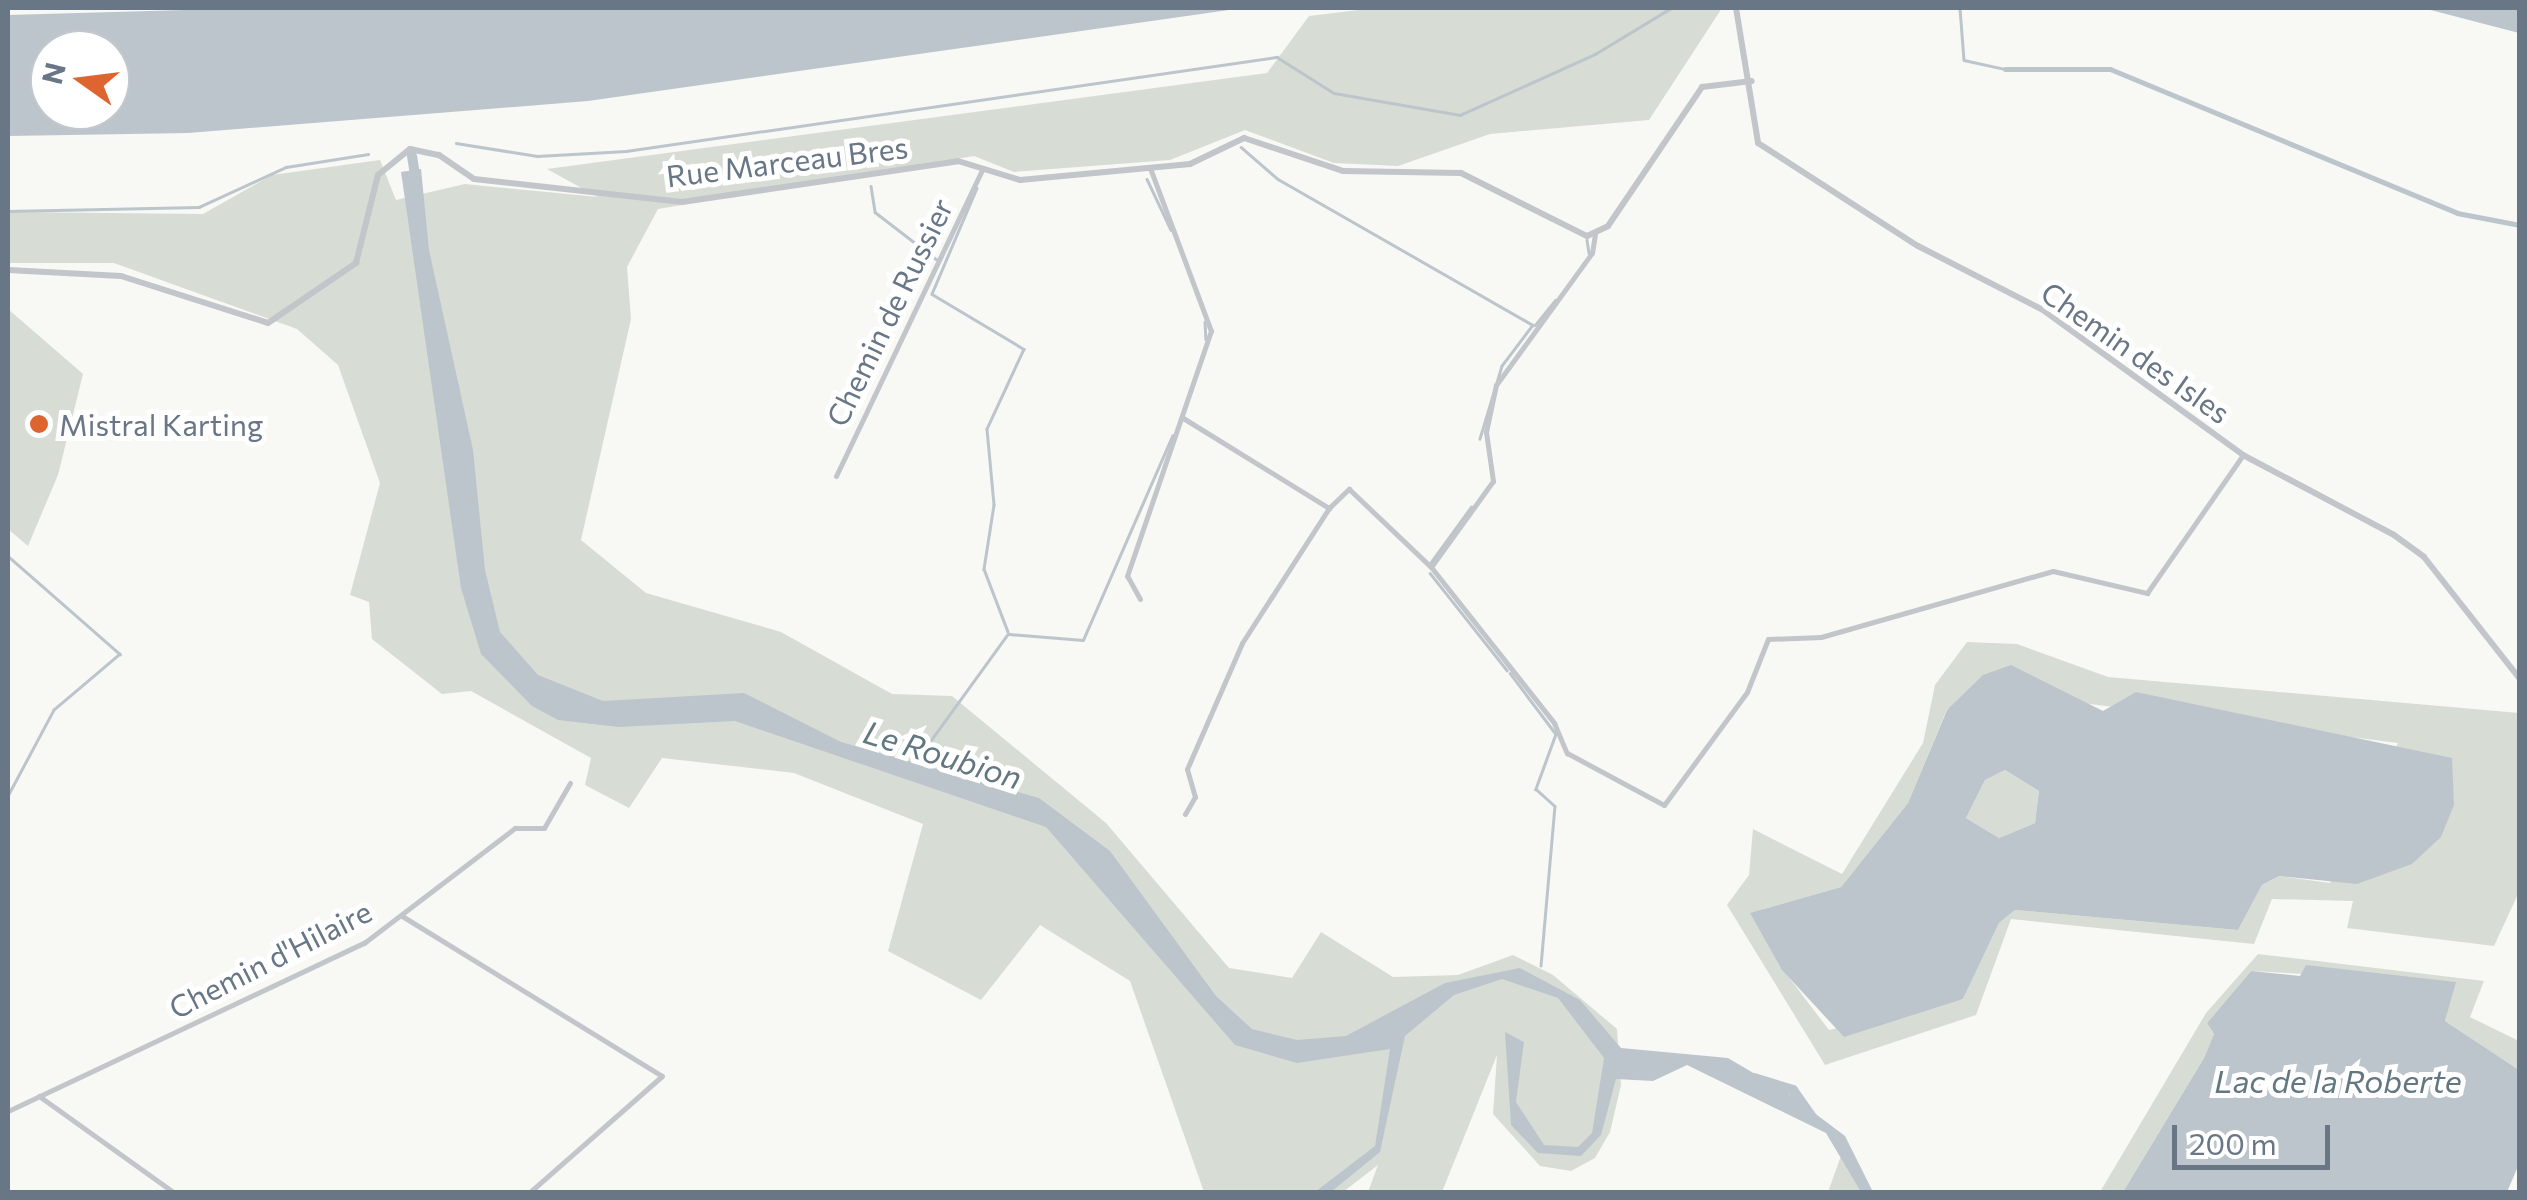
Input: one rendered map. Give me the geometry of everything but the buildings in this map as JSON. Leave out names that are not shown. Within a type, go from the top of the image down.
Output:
[{"type":"street","name":"Chemin des Isles","points":[[1736,8],[1752,81],[1758,144],[1918,246],[2043,310],[2244,456],[2424,557],[2520,679]]},
{"type":"street","points":[[1429,568],[1493,481],[1486,432],[1496,386],[1579,272],[1595,234],[1702,88],[1752,81]]},
{"type":"street","name":"Rue Marceau Bres","points":[[8,270],[121,276],[268,323],[356,263],[378,175],[410,149],[439,155],[474,179],[682,202],[958,161],[1020,180],[1190,164],[1244,138],[1344,171],[1462,174],[1567,231],[1595,234]]},
{"type":"street","name":"Chemin de Russier","points":[[836,476],[983,167]]},
{"type":"street","points":[[1140,599],[1127,576],[1211,332],[1150,168]]},
{"type":"street","points":[[1183,418],[1329,508]]},
{"type":"street","points":[[1186,814],[1195,797],[1187,768],[1242,643],[1329,508],[1349,489],[1429,568],[1554,722],[1567,753],[1664,805],[1747,692],[1768,639],[1821,638],[2053,571],[2147,593],[2244,456]]},
{"type":"street","name":"Chemin d'Hilaire","points":[[8,1110],[328,962],[402,916],[515,828],[544,828],[570,783]]},
{"type":"street","points":[[402,916],[662,1076],[530,1192]]},
{"type":"street","points":[[39,1096],[173,1192]]},
{"type":"shaded area","points":[[1375,8],[1722,8],[1649,120],[1490,134],[1398,166],[1334,163],[1245,130],[1170,160],[1014,172],[974,156],[658,209],[627,267],[631,319],[581,540],[646,593],[781,632],[892,694],[952,696],[1106,823],[1229,968],[1292,978],[1321,932],[1393,977],[1458,975],[1513,955],[1553,975],[1617,1029],[1621,1085],[1610,1132],[1595,1158],[1571,1171],[1540,1166],[1493,1114],[1497,1055],[1442,1192],[1368,1192],[1378,1165],[1343,1192],[1204,1192],[1130,981],[1040,925],[981,1000],[888,951],[923,824],[794,773],[662,758],[629,808],[585,785],[591,758],[471,691],[442,694],[372,639],[369,602],[350,595],[380,483],[338,365],[297,329],[114,263],[8,263],[8,212],[203,214],[272,175],[380,160],[396,200],[465,184],[598,197],[547,169],[1267,73],[1309,16]]},
{"type":"shaded area","name":"Mistral Karting","points":[[8,309],[83,374],[58,475],[28,546],[8,529]]},
{"type":"shaded area","points":[[1967,642],[2017,644],[2108,677],[2519,713],[2519,892],[2494,946],[2347,928],[2353,901],[2272,899],[2254,944],[2011,919],[1976,1015],[1825,1065],[1727,905],[1749,875],[1753,829],[1842,874],[1923,743],[1935,685]],"holes":[[[2082,703],[2398,743],[2330,883],[2279,876],[2262,885],[2238,930],[2015,910],[1999,923],[1963,999],[1829,1030],[1778,963],[1764,909],[1841,887],[1908,803],[1947,709]]]},
{"type":"shaded area","points":[[2005,770],[2039,791],[2035,823],[1999,838],[1966,818],[1985,780]]},
{"type":"shaded area","points":[[2258,954],[2484,981],[2470,1017],[2519,1041],[2519,1070],[2445,1021],[2455,982],[2251,971],[2207,1023],[2214,1034],[2204,1058],[2123,1192],[2100,1192],[2206,1013]]},
{"type":"shaded area","points":[[1842,1153],[1854,1173],[1861,1192],[1828,1192]]},
{"type":"water","points":[[255,8],[1243,8],[588,101],[188,133],[8,136],[8,15]]},
{"type":"water","points":[[2423,8],[2519,8],[2519,33]]},
{"type":"water","points":[[421,169],[429,250],[473,450],[485,570],[500,632],[538,675],[603,701],[744,693],[841,742],[1039,798],[1110,851],[1216,996],[1252,1029],[1297,1040],[1346,1036],[1445,983],[1520,968],[1580,1000],[1621,1048],[1728,1058],[1789,1094],[1845,1136],[1873,1192],[1861,1192],[1826,1133],[1687,1065],[1653,1081],[1616,1079],[1601,1135],[1581,1156],[1538,1153],[1511,1125],[1505,1032],[1524,1042],[1516,1102],[1544,1145],[1578,1147],[1592,1133],[1604,1058],[1558,998],[1502,979],[1454,995],[1405,1036],[1380,1152],[1331,1192],[1315,1192],[1375,1146],[1390,1049],[1297,1063],[1235,1045],[1046,827],[735,721],[619,727],[558,720],[532,706],[481,654],[461,588],[401,172]]},
{"type":"water","points":[[2011,665],[2103,711],[2136,692],[2452,758],[2454,805],[2441,837],[2412,864],[2357,884],[2279,876],[2262,885],[2238,930],[2015,910],[1999,923],[1963,999],[1844,1037],[1782,970],[1750,913],[1841,887],[1908,803],[1947,710],[1983,675]],"holes":[[[2005,770],[2039,791],[2035,823],[1999,838],[1966,818],[1985,780]]]},
{"type":"water","name":"Lac de la Roberte","points":[[2306,965],[2456,982],[2445,1021],[2519,1070],[2519,1164],[2507,1192],[2123,1192],[2204,1058],[2214,1034],[2207,1023],[2251,971],[2300,976]]},
{"type":"waterway","points":[[456,143],[537,156],[626,151],[1277,57],[1334,93],[1460,115],[1595,54],[1671,8]]},
{"type":"waterway","points":[[1960,8],[1964,60],[2005,69]]},
{"type":"waterway","points":[[2005,69],[2110,69],[2457,213],[2520,225]]},
{"type":"waterway","points":[[1241,147],[1278,179],[1533,325],[1502,366],[1480,439]]},
{"type":"waterway","points":[[8,211],[199,207],[286,167],[368,154]]},
{"type":"waterway","name":"Le Roubion","points":[[412,156],[416,181]]},
{"type":"waterway","points":[[1147,179],[1171,230]]},
{"type":"waterway","points":[[871,186],[875,212],[936,259]]},
{"type":"waterway","points":[[977,188],[932,294],[1024,349],[987,429],[994,505],[984,569],[1008,632]]},
{"type":"waterway","points":[[1587,240],[1589,253]]},
{"type":"waterway","points":[[1535,325],[1555,300]]},
{"type":"waterway","points":[[1205,322],[1206,339]]},
{"type":"waterway","points":[[1009,634],[1083,640],[1172,436]]},
{"type":"waterway","points":[[1431,562],[1471,507]]},
{"type":"waterway","points":[[8,556],[120,654],[54,710],[8,796]]},
{"type":"waterway","points":[[1430,573],[1507,670]]},
{"type":"waterway","points":[[926,747],[1007,635]]},
{"type":"waterway","points":[[1510,673],[1556,734],[1536,789],[1555,806],[1541,965]]},
{"type":"waterway","name":"Le Roubion","points":[[1754,1078],[1793,1090],[1813,1119]]},
{"type":"place","name":"Mistral Karting","points":[[39,424]]}]
